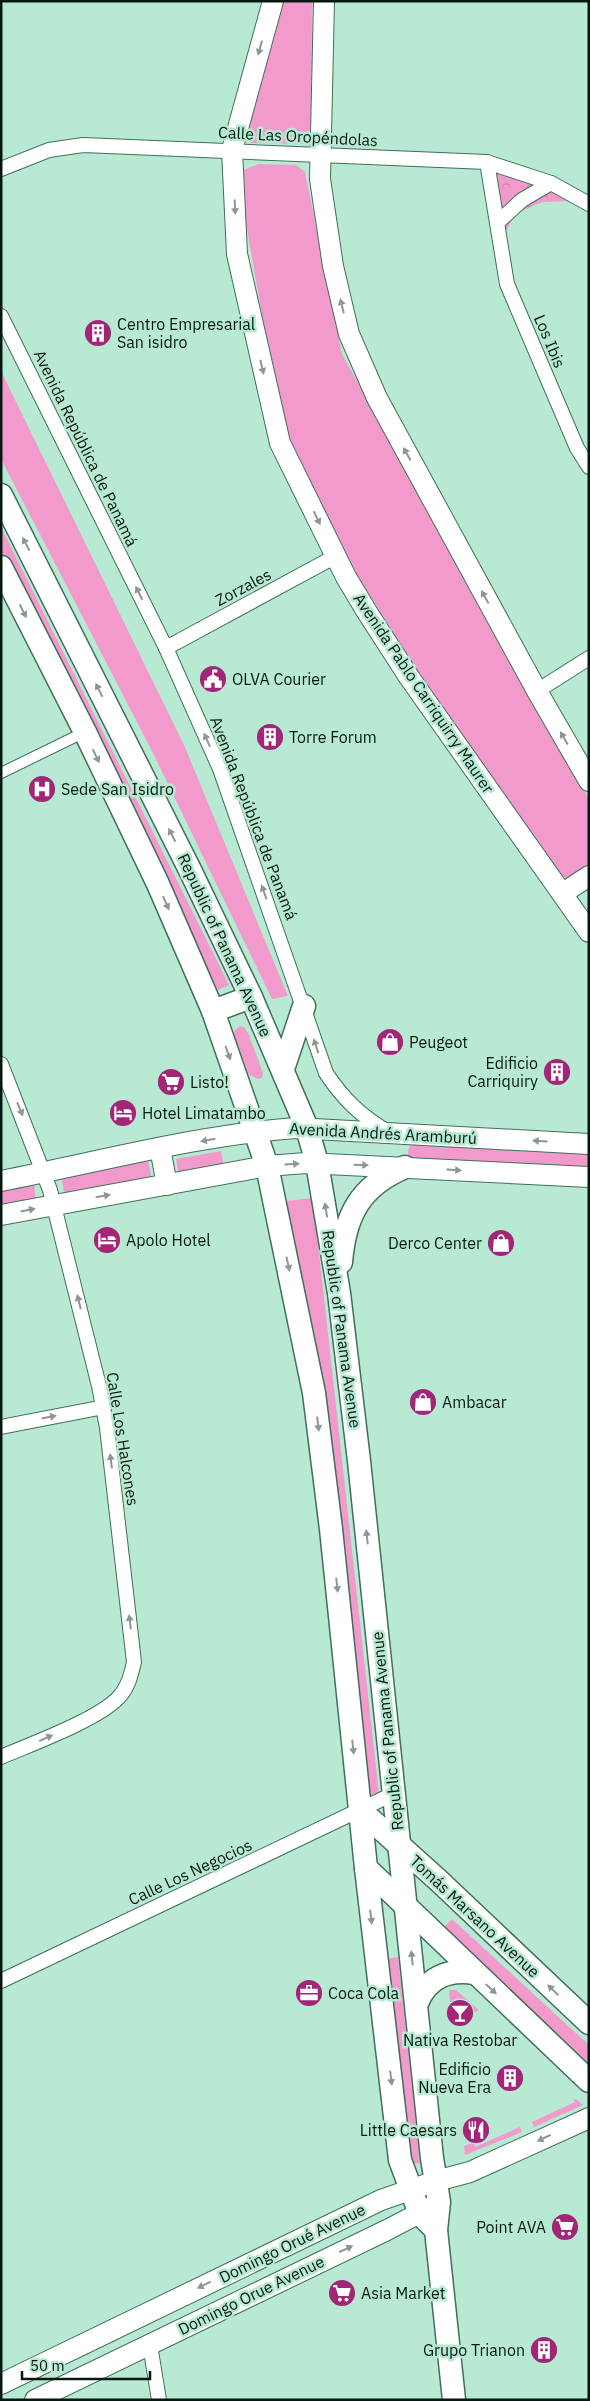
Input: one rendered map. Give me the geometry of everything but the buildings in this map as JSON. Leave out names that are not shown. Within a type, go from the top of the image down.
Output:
[{"type":"main road","name":"Avenida Pablo Carriquirry Maurer","points":[[273,1],[232,150],[237,254],[280,443],[336,556],[367,612],[409,677],[589,932]]},
{"type":"main road","points":[[324,1],[320,179],[333,266],[349,334],[377,398],[537,691],[589,781]]},
{"type":"main road","name":"Republic of Panama Avenue","points":[[1,495],[252,997],[283,1069],[318,1163],[339,1293],[359,1461],[393,1794],[438,2192],[436,2230],[454,2400]]},
{"type":"main road","points":[[1,567],[85,732],[158,884],[213,1011],[267,1166],[314,1393],[331,1529],[366,1868],[400,2160],[409,2189],[420,2214],[436,2230]]},
{"type":"main road","points":[[563,893],[589,876]]},
{"type":"main road","points":[[213,1011],[252,997]]},
{"type":"main road","points":[[283,1069],[304,1006]]},
{"type":"main road","name":"Avenida Andrés Aramburú","points":[[1,1181],[160,1148],[256,1132],[306,1128],[589,1144]]},
{"type":"main road","points":[[392,1132],[384,1139],[381,1149],[384,1160],[400,1167]]},
{"type":"main road","points":[[160,1148],[167,1184]]},
{"type":"main road","name":"Avenida Andrés Aramburú","points":[[1,1215],[267,1166],[318,1163],[589,1177]]},
{"type":"main road","points":[[339,1293],[343,1244],[353,1211],[371,1187],[400,1167]]},
{"type":"main road","name":"Tomás Marsano Avenue","points":[[360,1810],[399,1844],[589,2024]]},
{"type":"main road","points":[[366,1868],[589,2081]]},
{"type":"main road","points":[[417,2004],[427,1985],[437,1977],[450,1972],[474,1973]]},
{"type":"main road","name":"Domingo Orué Avenue","points":[[1,2384],[366,2207],[409,2189],[438,2192],[470,2172],[589,2118]]},
{"type":"main road","name":"Domingo Orue Avenue","points":[[35,2400],[420,2214],[438,2192]]},
{"type":"street","name":"Calle Las Oropéndolas","points":[[1,169],[50,150],[83,145],[487,162],[551,183],[589,204]]},
{"type":"street","name":"Los Ibis","points":[[487,162],[506,284],[576,448],[589,467]]},
{"type":"street","points":[[497,223],[522,200],[551,183]]},
{"type":"street","name":"Avenida República de Panamá","points":[[1,316],[166,648],[220,769],[326,1072],[337,1090],[366,1118],[392,1132]]},
{"type":"street","name":"Zorzales","points":[[166,648],[336,556]]},
{"type":"street","points":[[537,691],[589,658]]},
{"type":"street","points":[[1,773],[85,732]]},
{"type":"street","name":"Calle Los Halcones","points":[[1,1064],[45,1173],[104,1407],[134,1662],[129,1680],[119,1697],[104,1709],[1,1757]]},
{"type":"street","points":[[1,1426],[104,1407]]},
{"type":"street","name":"Calle Los Negocios","points":[[1,1981],[393,1794]]},
{"type":"street","points":[[150,2345],[158,2400]]},
{"type":"green space","points":[[279,1],[312,1],[311,128],[303,144],[251,143],[247,132]]},
{"type":"green space","points":[[259,164],[296,165],[305,172],[342,354],[589,799],[589,867],[574,879],[563,877],[425,683],[354,570],[291,444],[272,372],[244,212],[243,170]]},
{"type":"green space","points":[[495,171],[554,186],[570,201],[542,202],[515,214],[506,231]]},
{"type":"green space","points":[[1,371],[184,745],[288,996],[272,999],[153,753],[1,459]]},
{"type":"green space","points":[[1,527],[229,985],[218,990],[1,550]]},
{"type":"green space","points":[[240,1026],[244,1027],[248,1033],[263,1073],[262,1078],[258,1079],[249,1075],[234,1034],[235,1030]]},
{"type":"green space","points":[[412,1142],[589,1152],[589,1173],[414,1162],[408,1157],[408,1150]]},
{"type":"green space","points":[[221,1151],[224,1167],[179,1175],[176,1159]]},
{"type":"green space","points":[[148,1159],[152,1182],[65,1198],[61,1175]]},
{"type":"green space","points":[[34,1180],[36,1202],[1,1208],[1,1187]]},
{"type":"green space","points":[[313,1198],[379,1794],[368,1795],[286,1201]]},
{"type":"green space","points":[[452,1919],[589,2045],[589,2066],[441,1930]]},
{"type":"green space","points":[[398,1957],[420,2163],[407,2164],[384,1959]]},
{"type":"green space","points":[[449,1990],[456,1990],[479,2010],[470,2015],[465,2010],[451,2012]]},
{"type":"green space","points":[[576,2099],[583,2105],[534,2127],[532,2122],[575,2102],[573,2100]]},
{"type":"green space","points":[[520,2127],[522,2132],[465,2155],[464,2146],[474,2142],[475,2147]]},
{"type":"place","name":"Centro Empresarial San isidro","points":[[98,333]]},
{"type":"place","name":"OLVA Courier","points":[[213,679]]},
{"type":"place","name":"Torre Forum","points":[[270,737]]},
{"type":"place","name":"Sede San Isidro","points":[[42,789]]},
{"type":"place","name":"Peugeot","points":[[390,1042]]},
{"type":"place","name":"Edificio Carriquiry","points":[[557,1072]]},
{"type":"place","name":"Listo!","points":[[171,1082]]},
{"type":"place","name":"Hotel Limatambo","points":[[123,1113]]},
{"type":"place","name":"Apolo Hotel","points":[[107,1240]]},
{"type":"place","name":"Derco Center","points":[[501,1243]]},
{"type":"place","name":"Ambacar","points":[[423,1402]]},
{"type":"place","name":"Coca Cola","points":[[309,1993]]},
{"type":"place","name":"Nativa Restobar","points":[[460,2013]]},
{"type":"place","name":"Edificio Nueva Era","points":[[510,2078]]},
{"type":"place","name":"Little Caesars","points":[[476,2130]]},
{"type":"place","name":"Point AVA","points":[[565,2227]]},
{"type":"place","name":"Asia Market","points":[[342,2293]]},
{"type":"place","name":"Grupo Trianon","points":[[544,2350]]}]
